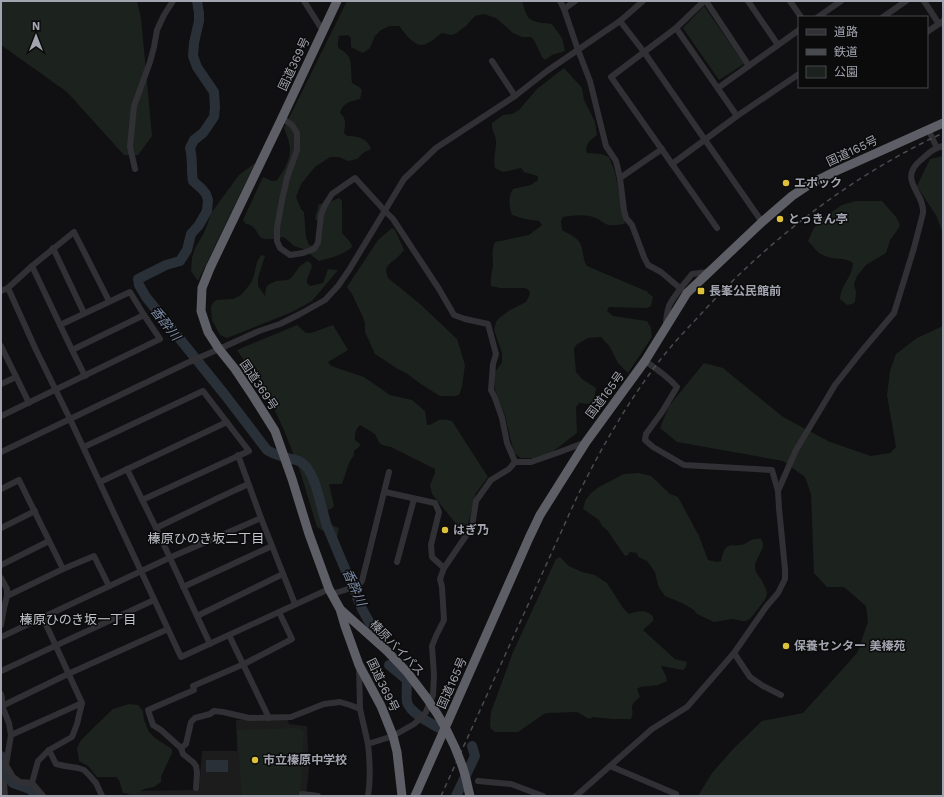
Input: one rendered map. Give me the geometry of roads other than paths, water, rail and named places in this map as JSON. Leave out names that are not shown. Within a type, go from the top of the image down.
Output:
[{"type":"highway","name":"国道369号","points":[[337,1],[210,268],[202,288],[201,311],[208,332],[219,350],[253,396],[275,431],[309,534],[330,591],[340,609],[359,665],[381,706],[393,736],[397,752],[402,796]]},
{"type":"highway","name":"国道165号","points":[[415,796],[540,515],[586,442],[645,361],[687,293],[762,222],[792,196],[810,184],[943,123]]},
{"type":"highway","name":"榛原バイパス","points":[[340,609],[387,651],[407,672],[426,697],[437,713],[453,743],[465,775],[470,796]]},
{"type":"street","points":[[135,169],[130,147],[134,106],[150,62],[157,30],[173,1]]},
{"type":"street","points":[[304,1],[323,31]]},
{"type":"street","points":[[560,1],[590,81],[606,146],[616,161],[626,218],[632,225],[648,265],[661,272],[681,289]]},
{"type":"street","points":[[564,9],[575,1]]},
{"type":"street","points":[[1,452],[187,363],[259,331],[280,324],[325,300],[338,286],[349,270],[404,179],[436,148],[515,96],[547,71],[620,21],[643,1]]},
{"type":"street","points":[[717,228],[611,76],[676,28],[705,1],[749,66]]},
{"type":"street","points":[[748,1],[778,45]]},
{"type":"street","points":[[790,1],[800,16]]},
{"type":"street","points":[[884,16],[906,1]]},
{"type":"street","points":[[924,1],[941,22],[928,31]]},
{"type":"street","points":[[819,16],[837,2]]},
{"type":"street","points":[[620,21],[644,52],[762,222]]},
{"type":"street","points":[[676,28],[737,116]]},
{"type":"street","points":[[718,88],[798,31]]},
{"type":"street","points":[[492,61],[515,96]]},
{"type":"street","points":[[672,164],[737,116],[798,75]]},
{"type":"street","points":[[282,118],[292,125],[297,133],[296,150],[287,178],[277,228],[277,241],[280,248],[290,254],[304,254],[314,249],[318,243],[321,215],[325,205],[332,194],[355,178],[393,219],[439,289],[454,315],[465,320],[488,324],[496,354],[492,364],[491,390],[502,418],[507,443],[515,462]]},
{"type":"street","points":[[778,491],[796,450],[835,385],[894,313],[914,248],[924,208],[911,179],[912,172],[918,162],[940,147],[928,129]]},
{"type":"street","points":[[620,178],[662,149]]},
{"type":"street","points":[[1,292],[8,288],[53,248],[74,232],[109,301]]},
{"type":"street","points":[[53,248],[84,313]]},
{"type":"street","points":[[32,266],[85,376]]},
{"type":"street","points":[[666,327],[669,306],[692,274],[709,272]]},
{"type":"street","points":[[8,288],[181,657],[295,604],[330,591],[345,590],[358,586],[362,581],[389,472]]},
{"type":"street","points":[[1,416],[160,339],[130,292],[60,324]]},
{"type":"street","points":[[72,350],[144,315]]},
{"type":"street","points":[[2,350],[29,403]]},
{"type":"street","points":[[576,796],[652,729],[687,706],[734,653],[766,607],[778,593],[785,579],[778,491],[772,470],[684,464],[645,440],[646,434],[662,412],[677,387],[658,369],[645,361]]},
{"type":"street","points":[[1,384],[16,377]]},
{"type":"street","points":[[84,448],[203,391],[249,451],[142,500]]},
{"type":"street","points":[[100,482],[227,422]]},
{"type":"street","points":[[368,744],[393,736],[414,724],[426,712],[433,695],[434,675],[432,646],[444,620],[440,579],[444,568],[472,527],[476,501],[491,480],[509,469],[515,462],[531,462],[586,442]]},
{"type":"street","points":[[238,455],[260,518],[295,604]]},
{"type":"street","points":[[127,469],[210,644]]},
{"type":"street","points":[[1,489],[19,480],[63,569]]},
{"type":"street","points":[[156,528],[248,484]]},
{"type":"street","points":[[385,492],[435,504],[439,512],[431,545],[432,556],[444,568]]},
{"type":"street","points":[[396,562],[414,499]]},
{"type":"street","points":[[1,528],[35,511]]},
{"type":"street","points":[[1,637],[109,586],[260,518]]},
{"type":"street","points":[[1,565],[49,541]]},
{"type":"street","points":[[183,587],[272,546]]},
{"type":"street","points":[[7,596],[94,556],[109,586]]},
{"type":"street","points":[[197,616],[283,574]]},
{"type":"street","points":[[1,578],[7,589],[1,625]]},
{"type":"street","points":[[1,671],[154,600]]},
{"type":"street","points":[[196,788],[197,768],[184,754],[181,748],[154,725],[148,710],[194,690],[193,686],[244,664],[292,639],[279,612]]},
{"type":"street","points":[[32,783],[38,761],[49,750],[72,736],[77,724],[82,703],[43,618]]},
{"type":"street","points":[[2,706],[68,674],[168,629]]},
{"type":"street","points":[[229,635],[270,718]]},
{"type":"street","points":[[734,653],[750,677],[763,686],[781,695]]},
{"type":"street","points":[[359,665],[360,709],[368,744],[370,767],[368,796]]},
{"type":"street","points":[[1,694],[2,706],[9,723],[11,735],[6,765],[13,777],[20,782],[32,783],[43,796]]},
{"type":"street","points":[[181,748],[186,744],[191,722],[196,718],[214,712],[223,712],[249,718],[291,717],[324,704],[340,702],[360,709]]},
{"type":"street","points":[[11,735],[82,703]]},
{"type":"street","points":[[49,750],[56,764],[78,768],[90,775],[96,783],[102,796]]},
{"type":"street","points":[[610,766],[676,794]]},
{"type":"street","points":[[1,780],[4,783],[5,796]]},
{"type":"street","points":[[478,781],[511,784],[543,796]]},
{"type":"street","points":[[302,796],[302,794],[318,796]]},
{"type":"waterway","name":"香酔川","points":[[197,1],[199,21],[194,43],[193,56],[197,67],[214,92],[215,107],[214,117],[203,133],[194,140],[190,148],[193,181],[206,194],[208,200],[207,211],[199,225],[191,234],[187,250],[180,261],[166,265],[138,279],[139,285],[146,297],[267,450],[279,456],[299,461],[305,465],[310,472],[314,480],[327,526],[362,609],[376,634]]},
{"type":"waterway","name":"香酔川","points":[[389,665],[407,680],[407,702],[412,710],[439,728]]},
{"type":"waterway","name":"香酔川","points":[[456,796],[475,756],[472,746]]},
{"type":"waterway","points":[[1,756],[2,772],[13,783],[30,789],[37,796]]},
{"type":"railway","points":[[441,796],[577,497],[612,431],[654,368],[676,341],[726,287],[812,212],[876,169],[943,133]]},
{"type":"place","name":"エポック","points":[[786,183]]},
{"type":"place","name":"とっきん亭","points":[[780,219]]},
{"type":"place","name":"長峯公民館前","points":[[701,291]]},
{"type":"place","name":"はぎ乃","points":[[445,530]]},
{"type":"place","name":"保養センター 美榛苑","points":[[786,646]]},
{"type":"place","name":"市立榛原中学校","points":[[255,760]]},
{"type":"district","name":"榛原ひのき坂二丁目","points":[[206,538]]},
{"type":"district","name":"榛原ひのき坂一丁目","points":[[78,619]]}]
